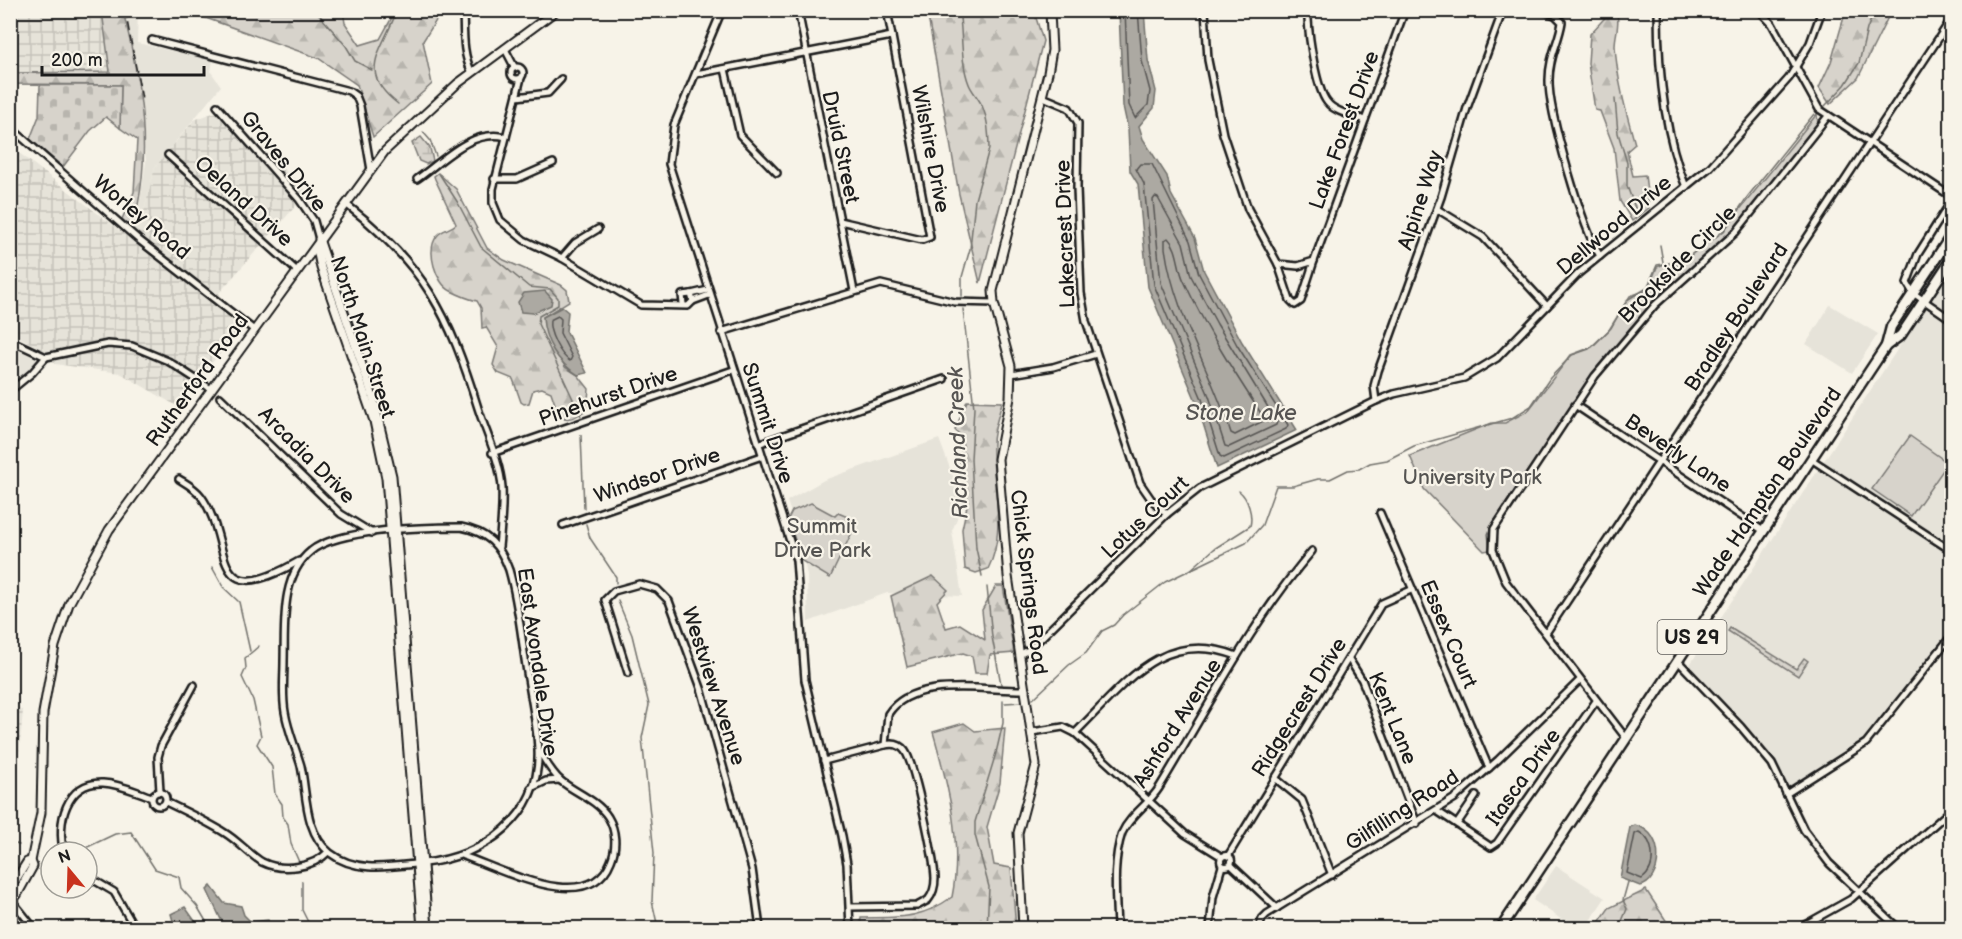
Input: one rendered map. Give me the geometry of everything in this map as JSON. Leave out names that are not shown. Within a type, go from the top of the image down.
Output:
[{"type":"main road","name":"Wade Hampton Boulevard","points":[[1501,928],[1762,530],[1886,346],[1891,327],[1952,234]]},
{"type":"main road","name":"Wade Hampton Boulevard","points":[[1886,346],[1901,335],[1952,258]]},
{"type":"street","points":[[463,10],[466,61],[472,73]]},
{"type":"street","name":"Rutherford Road","points":[[10,897],[17,895],[33,866],[31,861],[41,813],[41,746],[46,688],[55,645],[69,604],[95,553],[119,514],[371,170],[414,122],[472,73],[557,10]]},
{"type":"street","name":"Summit Drive","points":[[722,10],[674,125],[669,164],[796,560],[805,680],[842,836],[850,907],[850,928]]},
{"type":"street","name":"Druid Street","points":[[798,10],[854,291]]},
{"type":"street","name":"Wilshire Drive","points":[[840,221],[922,240],[930,237],[887,10]]},
{"type":"street","name":"Lake Forest Drive","points":[[1205,10],[1208,60],[1223,134],[1248,209],[1278,264],[1290,300],[1295,305],[1301,300],[1405,10]]},
{"type":"street","name":"Alpine Way","points":[[1376,401],[1374,386],[1378,372],[1437,210],[1467,108],[1503,10]]},
{"type":"street","points":[[1541,10],[1555,15],[1562,22],[1550,58],[1550,98],[1587,229],[1600,256]]},
{"type":"street","points":[[1658,10],[1659,49],[1672,146],[1686,187]]},
{"type":"street","points":[[1760,10],[1772,24],[1812,100],[1828,116],[1952,199],[1908,276],[1907,283],[1913,293],[1952,320]]},
{"type":"street","name":"Dellwood Drive","points":[[1376,401],[1394,394],[1472,375],[1497,358],[1600,256],[1710,167],[1796,68],[1810,43],[1822,10]]},
{"type":"street","name":"Chick Springs Road","points":[[1023,928],[1018,832],[1036,765],[1008,576],[998,459],[1011,374],[1007,349],[993,303],[1001,255],[1043,97],[1051,56],[1051,30],[1047,12]]},
{"type":"street","name":"Bradley Boulevard","points":[[1546,633],[1952,18]]},
{"type":"street","points":[[1308,19],[1312,54],[1325,101],[1334,108],[1365,120]]},
{"type":"street","points":[[1944,30],[1952,35]]},
{"type":"street","points":[[696,74],[892,36]]},
{"type":"street","points":[[152,40],[350,91],[360,105],[371,170]]},
{"type":"street","points":[[505,49],[515,68],[523,71],[494,179],[493,203],[500,220],[524,240],[562,258],[641,305],[683,304],[688,306],[709,292]]},
{"type":"street","points":[[515,68],[511,72],[517,97]]},
{"type":"street","points":[[725,69],[740,135],[777,172]]},
{"type":"street","points":[[513,78],[521,78]]},
{"type":"street","points":[[517,97],[548,93],[561,79]]},
{"type":"street","name":"Lakecrest Drive","points":[[1043,97],[1069,108],[1078,123],[1077,188],[1081,293],[1086,321],[1140,483],[1151,499],[1167,514]]},
{"type":"street","name":"Graves Drive","points":[[217,106],[299,199],[314,221],[319,239]]},
{"type":"street","name":"Brookside Circle","points":[[1626,738],[1500,571],[1493,550],[1492,534],[1502,515],[1602,366],[1655,305],[1736,232],[1828,116]]},
{"type":"street","name":"Worley Road","points":[[10,127],[139,240],[254,330]]},
{"type":"street","points":[[417,178],[472,140],[488,135],[506,137]]},
{"type":"street","name":"Oeland Drive","points":[[168,155],[297,271]]},
{"type":"street","points":[[494,179],[501,181],[517,179],[553,163]]},
{"type":"street","points":[[346,204],[396,247],[437,300],[463,358],[502,489],[499,547]]},
{"type":"street","points":[[1437,210],[1483,237],[1548,306]]},
{"type":"street","points":[[562,258],[575,243],[598,230]]},
{"type":"street","name":"North Main Street","points":[[319,239],[318,254],[321,268],[370,398],[395,531],[420,863],[428,928]]},
{"type":"street","points":[[1278,264],[1298,266],[1314,261]]},
{"type":"street","points":[[721,332],[854,291],[886,284],[955,302],[993,303]]},
{"type":"street","points":[[668,305],[687,293],[709,292]]},
{"type":"street","points":[[691,294],[693,301]]},
{"type":"street","points":[[681,297],[683,304]]},
{"type":"street","points":[[10,340],[46,357]]},
{"type":"street","points":[[10,391],[46,357],[108,344],[132,346],[168,361],[211,389]]},
{"type":"street","points":[[1011,374],[1053,367],[1096,354]]},
{"type":"street","name":"Pinehurst Drive","points":[[492,453],[734,370]]},
{"type":"street","points":[[758,444],[944,379]]},
{"type":"street","name":"Arcadia Drive","points":[[220,397],[341,514],[372,533]]},
{"type":"street","name":"Lotus Court","points":[[1021,654],[1052,629],[1167,514],[1216,477],[1376,401]]},
{"type":"street","name":"Beverly Lane","points":[[1575,405],[1762,530]]},
{"type":"street","name":"Windsor Drive","points":[[563,525],[762,456]]},
{"type":"street","points":[[1811,459],[1952,551]]},
{"type":"street","name":"East Avondale Drive","points":[[179,479],[195,490],[206,505],[223,559],[235,574],[248,580],[261,580],[301,561],[316,547],[336,537],[461,527],[483,534],[499,547],[511,576],[538,750],[531,788],[519,811],[504,830],[486,844],[463,856],[420,863],[363,867],[343,861],[328,852]]},
{"type":"street","name":"Essex Court","points":[[1380,513],[1411,590],[1490,768]]},
{"type":"street","name":"Ashford Avenue","points":[[1117,928],[1116,883],[1121,837],[1132,818],[1149,801],[1238,656],[1295,570],[1312,551]]},
{"type":"street","points":[[166,802],[215,827],[264,862],[278,866],[304,866],[315,862],[328,852],[311,823],[301,768],[287,725],[284,704],[285,609],[289,588],[301,561]]},
{"type":"street","name":"Westview Avenue","points":[[628,673],[605,600],[610,594],[631,585],[651,586],[669,601],[701,688],[752,869],[760,928]]},
{"type":"street","name":"Ridgecrest Drive","points":[[1225,857],[1382,603],[1411,590]]},
{"type":"street","points":[[1786,794],[1866,743],[1952,635]]},
{"type":"street","points":[[1075,733],[1142,669],[1167,652],[1203,647],[1238,656]]},
{"type":"street","name":"Kent Lane","points":[[1349,659],[1362,680],[1417,824]]},
{"type":"street","points":[[1677,660],[1772,764],[1786,794],[1818,849],[1857,892],[1898,928]]},
{"type":"street","name":"Gilfilling Road","points":[[1259,928],[1263,916],[1437,811],[1490,768],[1580,680]]},
{"type":"street","points":[[160,792],[158,757],[161,746],[194,685]]},
{"type":"street","points":[[885,745],[888,714],[905,699],[954,687],[986,691],[1026,690]]},
{"type":"street","name":"Itasca Drive","points":[[1437,811],[1491,847],[1497,843],[1596,701]]},
{"type":"street","points":[[1032,732],[1062,727],[1075,733],[1190,838],[1232,859],[1231,865]]},
{"type":"street","points":[[824,761],[893,743],[900,746],[909,758],[929,840],[934,886],[930,897],[917,906],[850,907]]},
{"type":"street","points":[[463,856],[558,888],[581,888],[594,882],[611,861],[614,850],[613,830],[608,817],[598,806],[560,780],[538,750]]},
{"type":"street","points":[[1275,778],[1302,800],[1332,875]]},
{"type":"street","points":[[531,788],[546,781],[560,780]]},
{"type":"street","points":[[64,840],[63,814],[69,800],[78,790],[88,785],[105,783],[152,797],[160,792]]},
{"type":"street","points":[[160,792],[165,795],[166,802]]},
{"type":"street","points":[[1457,824],[1476,796]]},
{"type":"street","points":[[152,797],[152,802],[158,807],[166,802]]},
{"type":"street","points":[[1799,928],[1857,892],[1952,809]]},
{"type":"street","points":[[1210,928],[1215,885],[1225,857]]},
{"type":"street","name":"Rutherford Road","points":[[10,889],[27,862],[31,861]]},
{"type":"street","name":"North Main Street","points":[[420,863],[422,928]]},
{"type":"street","points":[[1222,866],[1231,865],[1277,908]]},
{"type":"street","points":[[99,883],[114,892],[135,928]]},
{"type":"street","points":[[10,897],[34,928]]},
{"type":"shaded area","points":[[10,11],[109,11],[110,72],[11,73]]},
{"type":"shaded area","points":[[123,11],[138,11],[137,43],[213,60],[211,72],[221,86],[155,167],[136,243],[128,237],[139,207],[146,161],[139,88]]},
{"type":"shaded area","points":[[221,110],[308,192],[219,293],[238,333],[175,405],[120,373],[55,364],[36,346],[11,333],[10,146],[136,243],[155,167],[194,120]]},
{"type":"shaded area","points":[[1951,268],[1951,632],[1864,742],[1787,791],[1769,757],[1687,669]]},
{"type":"shaded area","points":[[1830,305],[1878,334],[1852,373],[1806,344]]},
{"type":"shaded area","points":[[11,346],[39,360],[11,385]]},
{"type":"shaded area","points":[[939,439],[963,503],[952,531],[962,596],[887,593],[808,622],[807,576],[800,539],[787,501],[824,480]]},
{"type":"shaded area","points":[[11,709],[23,710],[17,775],[11,777]]},
{"type":"shaded area","points":[[1556,866],[1605,898],[1585,928],[1574,928],[1533,900]]},
{"type":"green space","points":[[1846,10],[1891,11],[1858,78],[1830,104],[1819,88],[1831,62]]},
{"type":"green space","points":[[102,11],[123,11],[140,92],[144,147],[139,202],[132,229],[122,219],[134,192],[137,140],[120,128],[121,85],[11,84],[11,73],[110,72]]},
{"type":"green space","points":[[186,11],[343,11],[345,23],[360,45],[380,39],[391,19],[391,11],[426,11],[437,19],[423,41],[432,84],[373,137],[357,85],[318,58]]},
{"type":"green space","points":[[927,11],[1034,11],[1043,41],[980,283],[959,194]]},
{"type":"green space","points":[[1611,11],[1617,13],[1615,46],[1618,71],[1635,144],[1627,151],[1633,176],[1645,175],[1649,208],[1632,221],[1620,201],[1614,148],[1600,111],[1595,110],[1588,63],[1590,34]]},
{"type":"green space","points":[[40,85],[121,85],[120,128],[106,117],[90,131],[63,167],[30,139],[39,116]]},
{"type":"green space","name":"University Park","points":[[1817,114],[1818,124],[1737,227],[1656,300],[1599,365],[1493,523],[1488,534],[1490,550],[1484,551],[1424,489],[1410,456],[1492,423],[1505,423],[1528,411],[1571,355],[1592,347],[1609,330],[1630,296],[1648,290],[1657,267],[1664,264],[1677,265],[1721,233]]},
{"type":"green space","points":[[421,137],[430,148],[433,161],[426,164],[419,161],[412,143]]},
{"type":"green space","points":[[438,173],[456,189],[487,248],[504,260],[561,285],[567,290],[569,301],[543,317],[565,367],[578,375],[589,389],[587,409],[577,416],[567,418],[559,416],[551,392],[542,388],[533,390],[529,403],[521,402],[513,379],[498,373],[493,365],[498,347],[486,327],[482,328],[481,308],[477,301],[451,291],[441,281],[434,266],[432,249],[439,234],[456,224],[435,179],[434,176]]},
{"type":"green space","points":[[967,401],[1002,402],[993,443],[997,539],[988,569],[976,573],[965,569],[962,529],[968,501],[959,458],[963,447],[961,436],[955,430]]},
{"type":"green space","points":[[1910,436],[1948,463],[1911,516],[1872,489]]},
{"type":"green space","name":"Summit Drive Park","points":[[811,503],[835,516],[838,513],[855,520],[856,524],[830,578],[802,561],[788,519],[792,511]]},
{"type":"green space","points":[[933,576],[948,590],[937,602],[946,628],[960,624],[985,640],[982,610],[996,586],[1003,586],[1014,653],[990,655],[987,673],[975,673],[972,656],[963,653],[907,667],[891,596]]},
{"type":"green space","points":[[1730,628],[1796,669],[1804,658],[1808,661],[1798,676],[1728,631]]},
{"type":"green space","points":[[964,723],[975,731],[1005,728],[1000,783],[987,827],[994,865],[1011,868],[1016,928],[860,928],[861,918],[909,916],[930,910],[952,897],[955,877],[955,835],[949,793],[933,732]]},
{"type":"green space","points":[[1646,890],[1671,928],[1595,928],[1609,908]]},
{"type":"water","name":"Stone Lake","points":[[1119,11],[1144,11],[1148,60],[1156,91],[1154,108],[1139,126],[1143,139],[1167,176],[1171,194],[1195,238],[1204,271],[1242,342],[1297,430],[1217,468],[1196,401],[1148,287],[1138,184],[1130,171],[1128,129],[1123,106]]},
{"type":"water","points":[[545,291],[552,299],[551,305],[533,313],[521,312],[518,302],[524,293]]},
{"type":"water","points":[[562,307],[568,312],[566,331],[587,373],[578,375],[571,370],[558,358],[549,343],[543,317]]},
{"type":"water","points":[[1635,825],[1646,830],[1653,837],[1658,857],[1653,876],[1647,883],[1640,886],[1620,878],[1630,827]]},
{"type":"water","points":[[211,886],[224,903],[241,906],[244,915],[251,922],[268,920],[271,928],[225,928],[207,890]]},
{"type":"water","points":[[185,907],[200,928],[175,928],[171,914]]},
{"type":"waterway","points":[[315,10],[346,46],[355,61],[372,70]]},
{"type":"waterway","points":[[397,10],[376,60],[375,71],[385,92],[398,104]]},
{"type":"waterway","name":"Richland Creek","points":[[959,10],[966,75],[985,113],[989,149],[975,200],[970,249],[962,277],[962,296]]},
{"type":"waterway","points":[[1824,107],[1845,85],[1859,63],[1867,29],[1875,10]]},
{"type":"waterway","points":[[1615,99],[1618,133],[1627,163],[1627,186],[1638,216]]},
{"type":"waterway","points":[[1033,699],[1069,665],[1086,653],[1102,631],[1114,625],[1123,615],[1165,582],[1246,543],[1262,525],[1276,486],[1293,486],[1318,479],[1330,479],[1348,470],[1387,460],[1414,446],[1512,418],[1531,406],[1550,378],[1572,355],[1589,349],[1611,328],[1627,300],[1647,288],[1657,265],[1682,261],[1724,231],[1748,196],[1814,114]]},
{"type":"waterway","points":[[423,132],[430,140],[436,156]]},
{"type":"waterway","points":[[440,175],[481,247],[529,287],[550,289],[558,298],[558,305],[539,316],[538,324],[581,416]]},
{"type":"waterway","points":[[1660,245],[1663,262]]},
{"type":"waterway","name":"Richland Creek","points":[[963,309],[974,408],[971,459],[976,548],[982,576]]},
{"type":"waterway","points":[[581,435],[584,508]]},
{"type":"waterway","points":[[1188,572],[1214,549],[1250,526],[1249,507],[1239,491]]},
{"type":"waterway","points":[[586,524],[590,538],[616,577],[616,583]]},
{"type":"waterway","points":[[212,567],[223,587],[239,602],[250,651]]},
{"type":"waterway","name":"Richland Creek","points":[[987,587],[992,637],[1001,684]]},
{"type":"waterway","points":[[618,601],[632,635],[649,705],[642,738],[654,853],[652,901],[658,928]]},
{"type":"waterway","points":[[259,646],[245,658],[246,668],[242,677],[253,700],[261,736],[257,744],[272,767],[275,794],[282,804],[283,817],[288,824],[291,844],[299,862]]},
{"type":"waterway","name":"Richland Creek","points":[[987,928],[989,887],[975,835],[975,822],[1003,723],[1003,701]]},
{"type":"waterway","points":[[1005,703],[1022,702]]},
{"type":"waterway","points":[[99,842],[115,834],[131,832],[155,869],[179,877],[181,888],[197,906],[210,928]]},
{"type":"waterway","points":[[10,842],[19,845]]},
{"type":"waterway","points":[[302,881],[302,910],[311,928]]},
{"type":"waterway","points":[[1622,928],[1627,909],[1623,900],[1628,882]]},
{"type":"railway","points":[[125,10],[142,99]]}]
